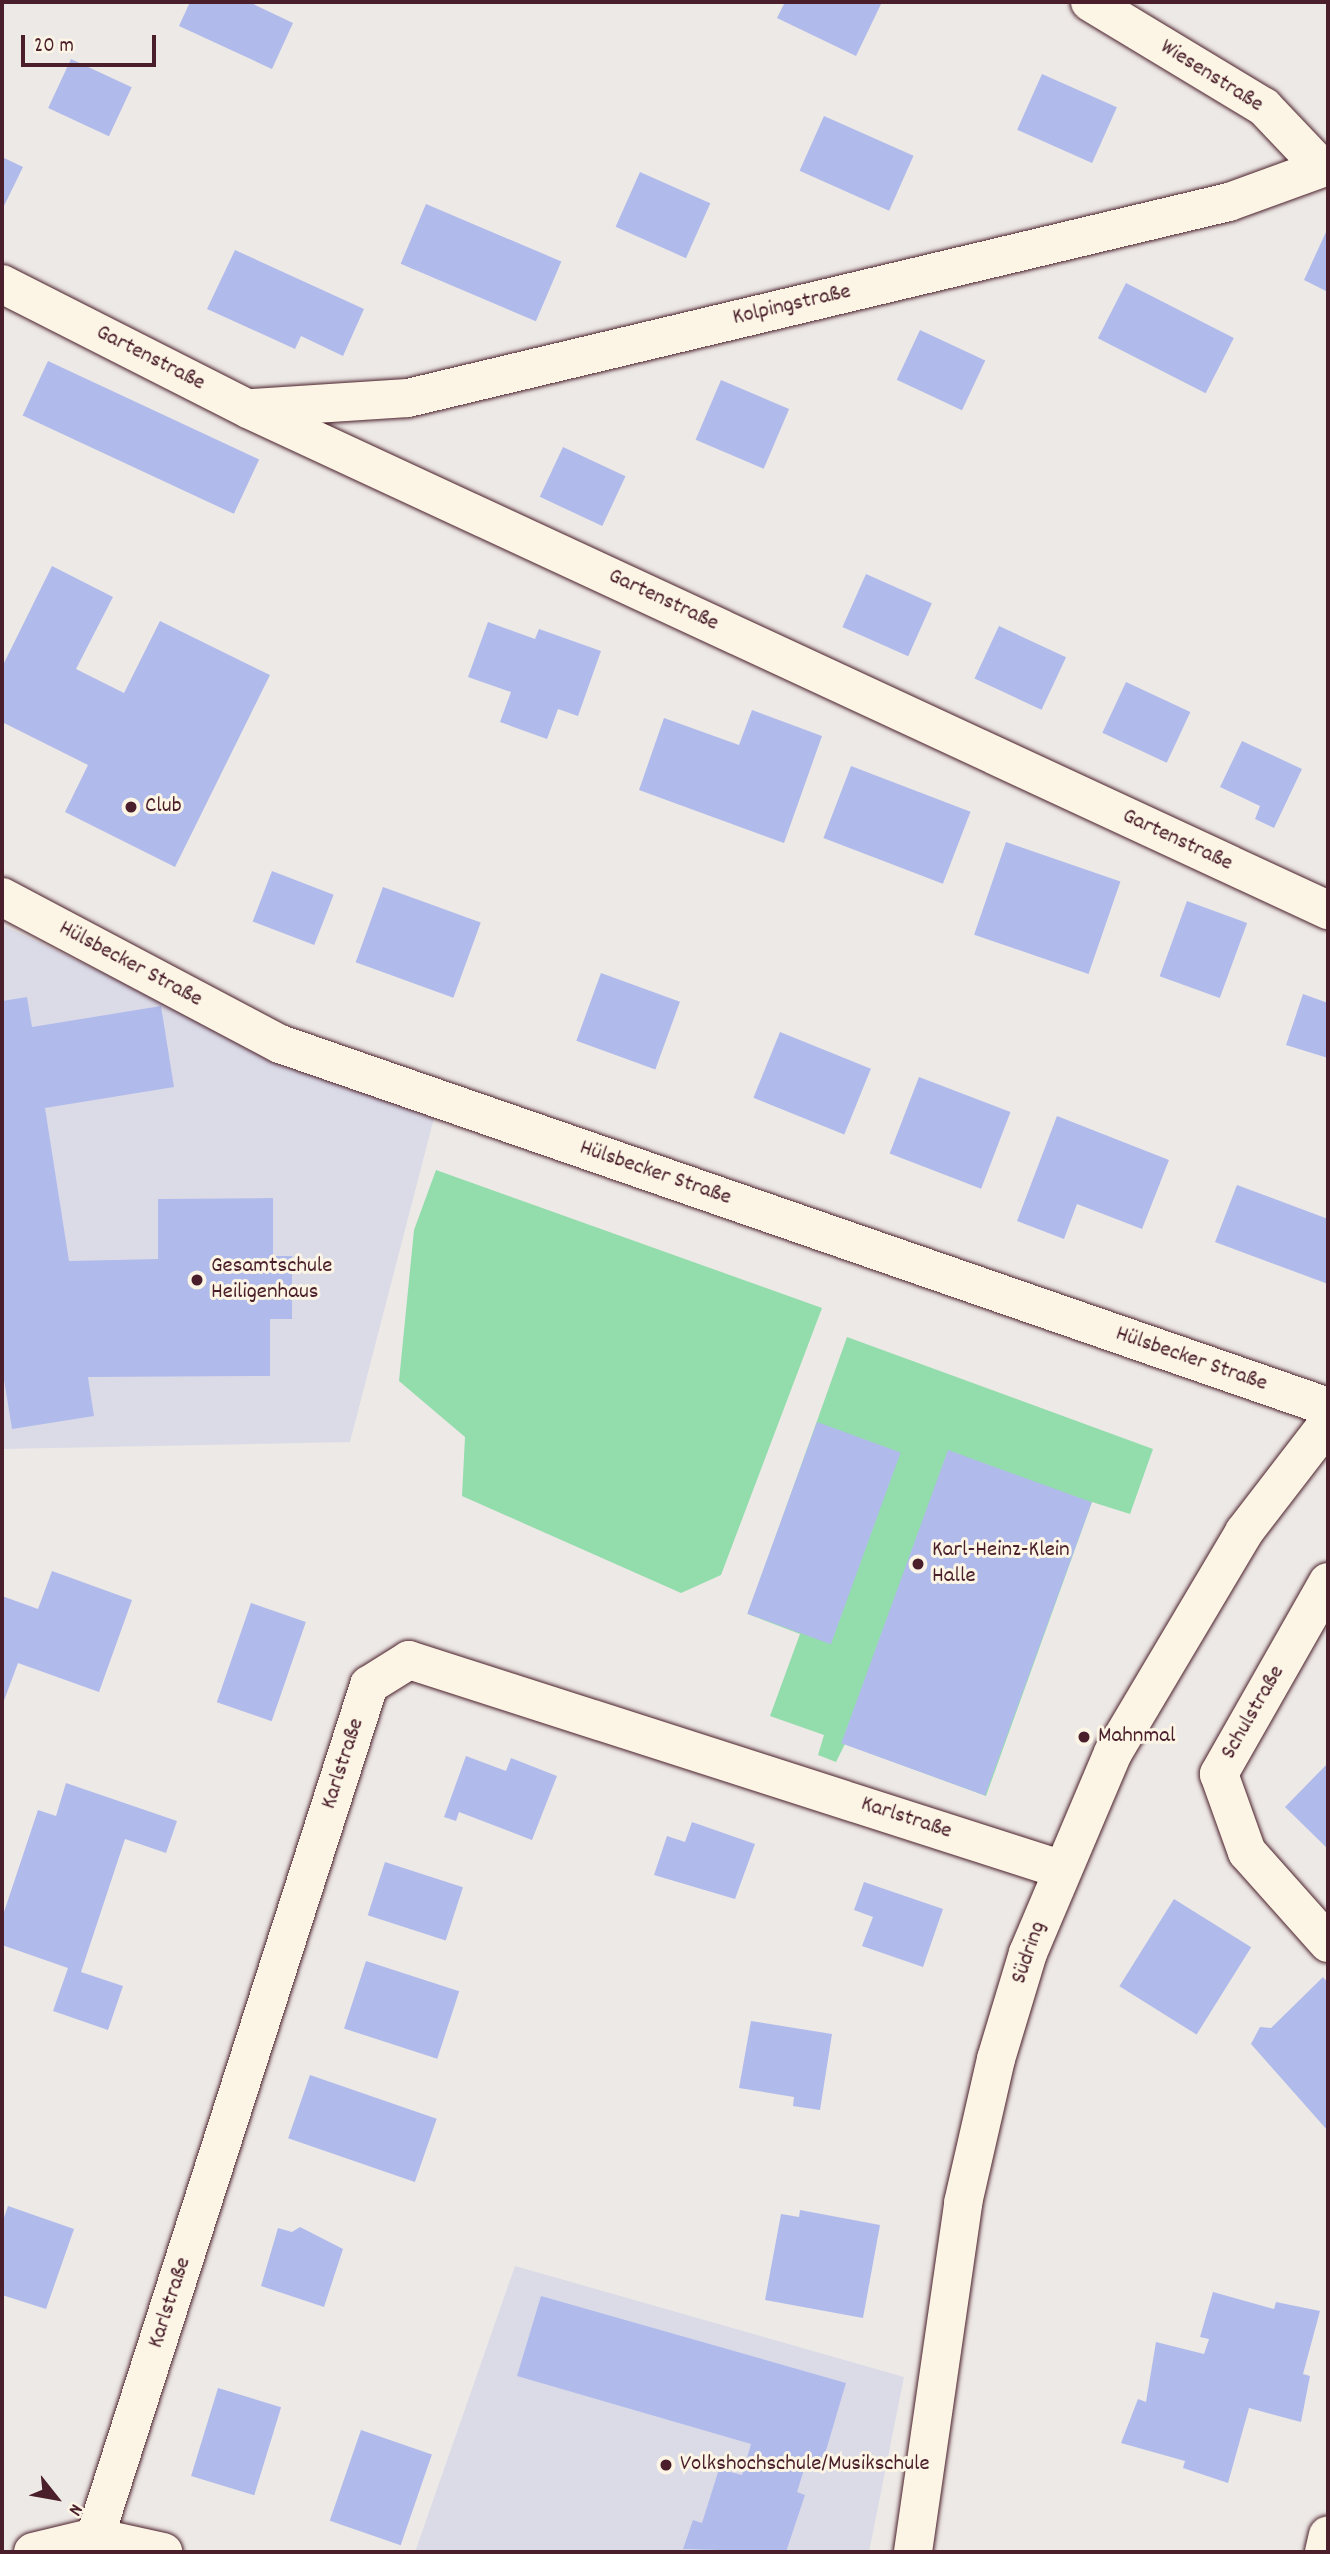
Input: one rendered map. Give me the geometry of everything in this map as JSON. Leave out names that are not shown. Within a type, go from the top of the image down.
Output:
[{"type":"street","name":"Wiesenstraße","points":[[1090,2],[1264,107],[1324,166]]},
{"type":"street","name":"Kolpingstraße","points":[[248,409],[408,398],[1229,202],[1324,166]]},
{"type":"street","name":"Gartenstraße","points":[[2,284],[248,409],[1328,909]]},
{"type":"street","name":"Hülsbecker Straße","points":[[2,897],[279,1044],[1328,1407]]},
{"type":"street","name":"Südring","points":[[913,2552],[963,2203],[996,2059],[1060,1869],[1114,1753],[1192,1616],[1244,1532],[1328,1423]]},
{"type":"street","name":"Schulstraße","points":[[1328,1582],[1219,1774],[1247,1852],[1328,1943]]},
{"type":"street","name":"Karlstraße","points":[[95,2538],[369,1685],[409,1660],[1060,1869]]},
{"type":"street","points":[[1324,2552],[1328,2535]]},
{"type":"street","points":[[33,2552],[95,2538],[163,2552]]},
{"type":"shaded area","name":"Gesamtschule Heiligenhaus","points":[[2,925],[245,1040],[434,1118],[350,1442],[2,1449]]},
{"type":"shaded area","name":"Volkshochschule/Musikschule","points":[[515,2266],[904,2377],[869,2552],[415,2552]]},
{"type":"green space","points":[[436,1170],[822,1308],[721,1575],[681,1593],[462,1496],[465,1437],[399,1381],[414,1230]]},
{"type":"green space","name":"Karl-Heinz-Klein Halle","points":[[847,1337],[1153,1449],[1130,1514],[1092,1502],[986,1796],[845,1744],[836,1762],[818,1755],[824,1735],[770,1716],[800,1634],[748,1614]]},
{"type":"building","points":[[190,2],[249,2],[293,23],[272,69],[179,26]]},
{"type":"building","points":[[785,2],[882,2],[856,56],[777,18]]},
{"type":"building","points":[[71,59],[132,87],[109,136],[48,108]]},
{"type":"building","points":[[1042,74],[1117,107],[1092,163],[1017,130]]},
{"type":"building","points":[[824,116],[914,156],[889,211],[800,171]]},
{"type":"building","points":[[2,157],[23,167],[2,210]]},
{"type":"building","points":[[640,172],[710,203],[686,258],[616,227]]},
{"type":"building","points":[[426,204],[561,261],[536,321],[401,264]]},
{"type":"building","points":[[1326,232],[1328,233],[1328,292],[1304,280]]},
{"type":"building","points":[[235,250],[364,309],[343,356],[301,336],[295,349],[207,309]]},
{"type":"building","points":[[1126,283],[1234,338],[1206,393],[1098,338]]},
{"type":"building","points":[[920,330],[985,360],[962,410],[897,380]]},
{"type":"building","points":[[48,361],[259,459],[234,514],[23,415]]},
{"type":"building","points":[[721,380],[789,409],[764,469],[696,440]]},
{"type":"building","points":[[563,447],[626,476],[602,526],[540,497]]},
{"type":"building","points":[[52,566],[113,597],[76,669],[124,693],[160,621],[270,675],[175,867],[65,812],[88,765],[2,722],[2,667]]},
{"type":"building","points":[[866,574],[932,603],[908,656],[842,627]]},
{"type":"building","points":[[488,622],[535,639],[539,629],[601,651],[578,716],[558,709],[547,739],[500,722],[511,692],[468,677]]},
{"type":"building","points":[[999,626],[1066,657],[1042,710],[974,679]]},
{"type":"building","points":[[1126,682],[1190,712],[1167,763],[1102,733]]},
{"type":"building","points":[[752,710],[822,736],[784,843],[639,790],[664,718],[739,745]]},
{"type":"building","points":[[1242,741],[1302,769],[1274,828],[1255,819],[1260,806],[1220,787]]},
{"type":"building","points":[[851,766],[970,812],[943,884],[823,838]]},
{"type":"building","points":[[1006,842],[1120,881],[1089,974],[974,935]]},
{"type":"building","points":[[272,871],[334,895],[314,945],[253,921]]},
{"type":"building","points":[[383,887],[481,923],[453,998],[356,962]]},
{"type":"building","points":[[1187,901],[1247,923],[1220,998],[1160,976]]},
{"type":"building","points":[[601,973],[680,1002],[655,1069],[576,1041]]},
{"type":"building","points":[[1303,994],[1328,1003],[1328,1058],[1286,1045]]},
{"type":"building","points":[[27,997],[32,1027],[161,1006],[174,1087],[45,1108],[69,1261],[158,1259],[158,1199],[273,1198],[273,1256],[292,1256],[292,1319],[270,1319],[270,1376],[88,1377],[94,1416],[12,1429],[2,1367],[2,1001]]},
{"type":"building","points":[[780,1032],[871,1069],[844,1135],[753,1098]]},
{"type":"building","points":[[919,1077],[1010,1112],[981,1189],[890,1154]]},
{"type":"building","points":[[1057,1116],[1169,1160],[1142,1229],[1077,1204],[1064,1239],[1017,1221]]},
{"type":"building","points":[[1237,1185],[1328,1219],[1328,1284],[1215,1242]]},
{"type":"building","points":[[817,1422],[901,1452],[831,1644],[747,1614]]},
{"type":"building","points":[[948,1450],[1092,1502],[985,1796],[841,1743]]},
{"type":"building","points":[[52,1571],[132,1600],[99,1692],[18,1663],[2,1706],[2,1596],[38,1609]]},
{"type":"building","points":[[251,1603],[306,1622],[272,1721],[217,1702]]},
{"type":"building","points":[[466,1756],[506,1771],[511,1758],[557,1776],[532,1840],[459,1812],[456,1821],[444,1817]]},
{"type":"building","points":[[1328,1763],[1328,1849],[1285,1807]]},
{"type":"building","points":[[66,1783],[177,1821],[166,1853],[125,1839],[81,1972],[123,1986],[108,2030],[53,2011],[68,1968],[2,1945],[2,1918],[38,1810],[56,1816]]},
{"type":"building","points":[[692,1822],[755,1844],[735,1899],[654,1875],[667,1836],[685,1842]]},
{"type":"building","points":[[385,1862],[463,1887],[446,1941],[368,1915]]},
{"type":"building","points":[[864,1882],[943,1909],[923,1967],[862,1946],[873,1917],[854,1910]]},
{"type":"building","points":[[1174,1899],[1251,1947],[1197,2035],[1119,1986]]},
{"type":"building","points":[[366,1961],[459,1991],[437,2059],[344,2029]]},
{"type":"building","points":[[1323,1977],[1328,1983],[1328,2131],[1251,2044],[1260,2027],[1271,2028]]},
{"type":"building","points":[[751,2021],[832,2034],[820,2110],[793,2106],[794,2097],[739,2088]]},
{"type":"building","points":[[310,2075],[437,2119],[415,2182],[288,2138]]},
{"type":"building","points":[[8,2206],[74,2229],[46,2309],[2,2295],[2,2223]]},
{"type":"building","points":[[800,2210],[880,2225],[863,2318],[765,2300],[781,2214],[799,2217]]},
{"type":"building","points":[[300,2227],[343,2249],[324,2307],[261,2286],[278,2228],[292,2232]]},
{"type":"building","points":[[1213,2292],[1274,2309],[1276,2302],[1320,2311],[1303,2374],[1310,2376],[1301,2422],[1249,2408],[1228,2483],[1183,2468],[1185,2461],[1121,2443],[1138,2399],[1146,2402],[1156,2342],[1204,2354],[1209,2339],[1200,2337]]},
{"type":"building","points":[[541,2296],[846,2383],[822,2464],[807,2460],[797,2492],[805,2495],[786,2552],[683,2549],[693,2520],[702,2523],[719,2469],[742,2475],[751,2444],[517,2376]]},
{"type":"building","points":[[218,2388],[281,2407],[254,2495],[191,2476]]},
{"type":"building","points":[[361,2430],[432,2454],[401,2545],[330,2521]]},
{"type":"place","name":"Club","points":[[131,807]]},
{"type":"place","name":"Gesamtschule Heiligenhaus","points":[[197,1280]]},
{"type":"place","name":"Karl-Heinz-Klein Halle","points":[[918,1564]]},
{"type":"place","name":"Mahnmal","points":[[1084,1737]]},
{"type":"place","name":"Volkshochschule/Musikschule","points":[[666,2465]]}]
